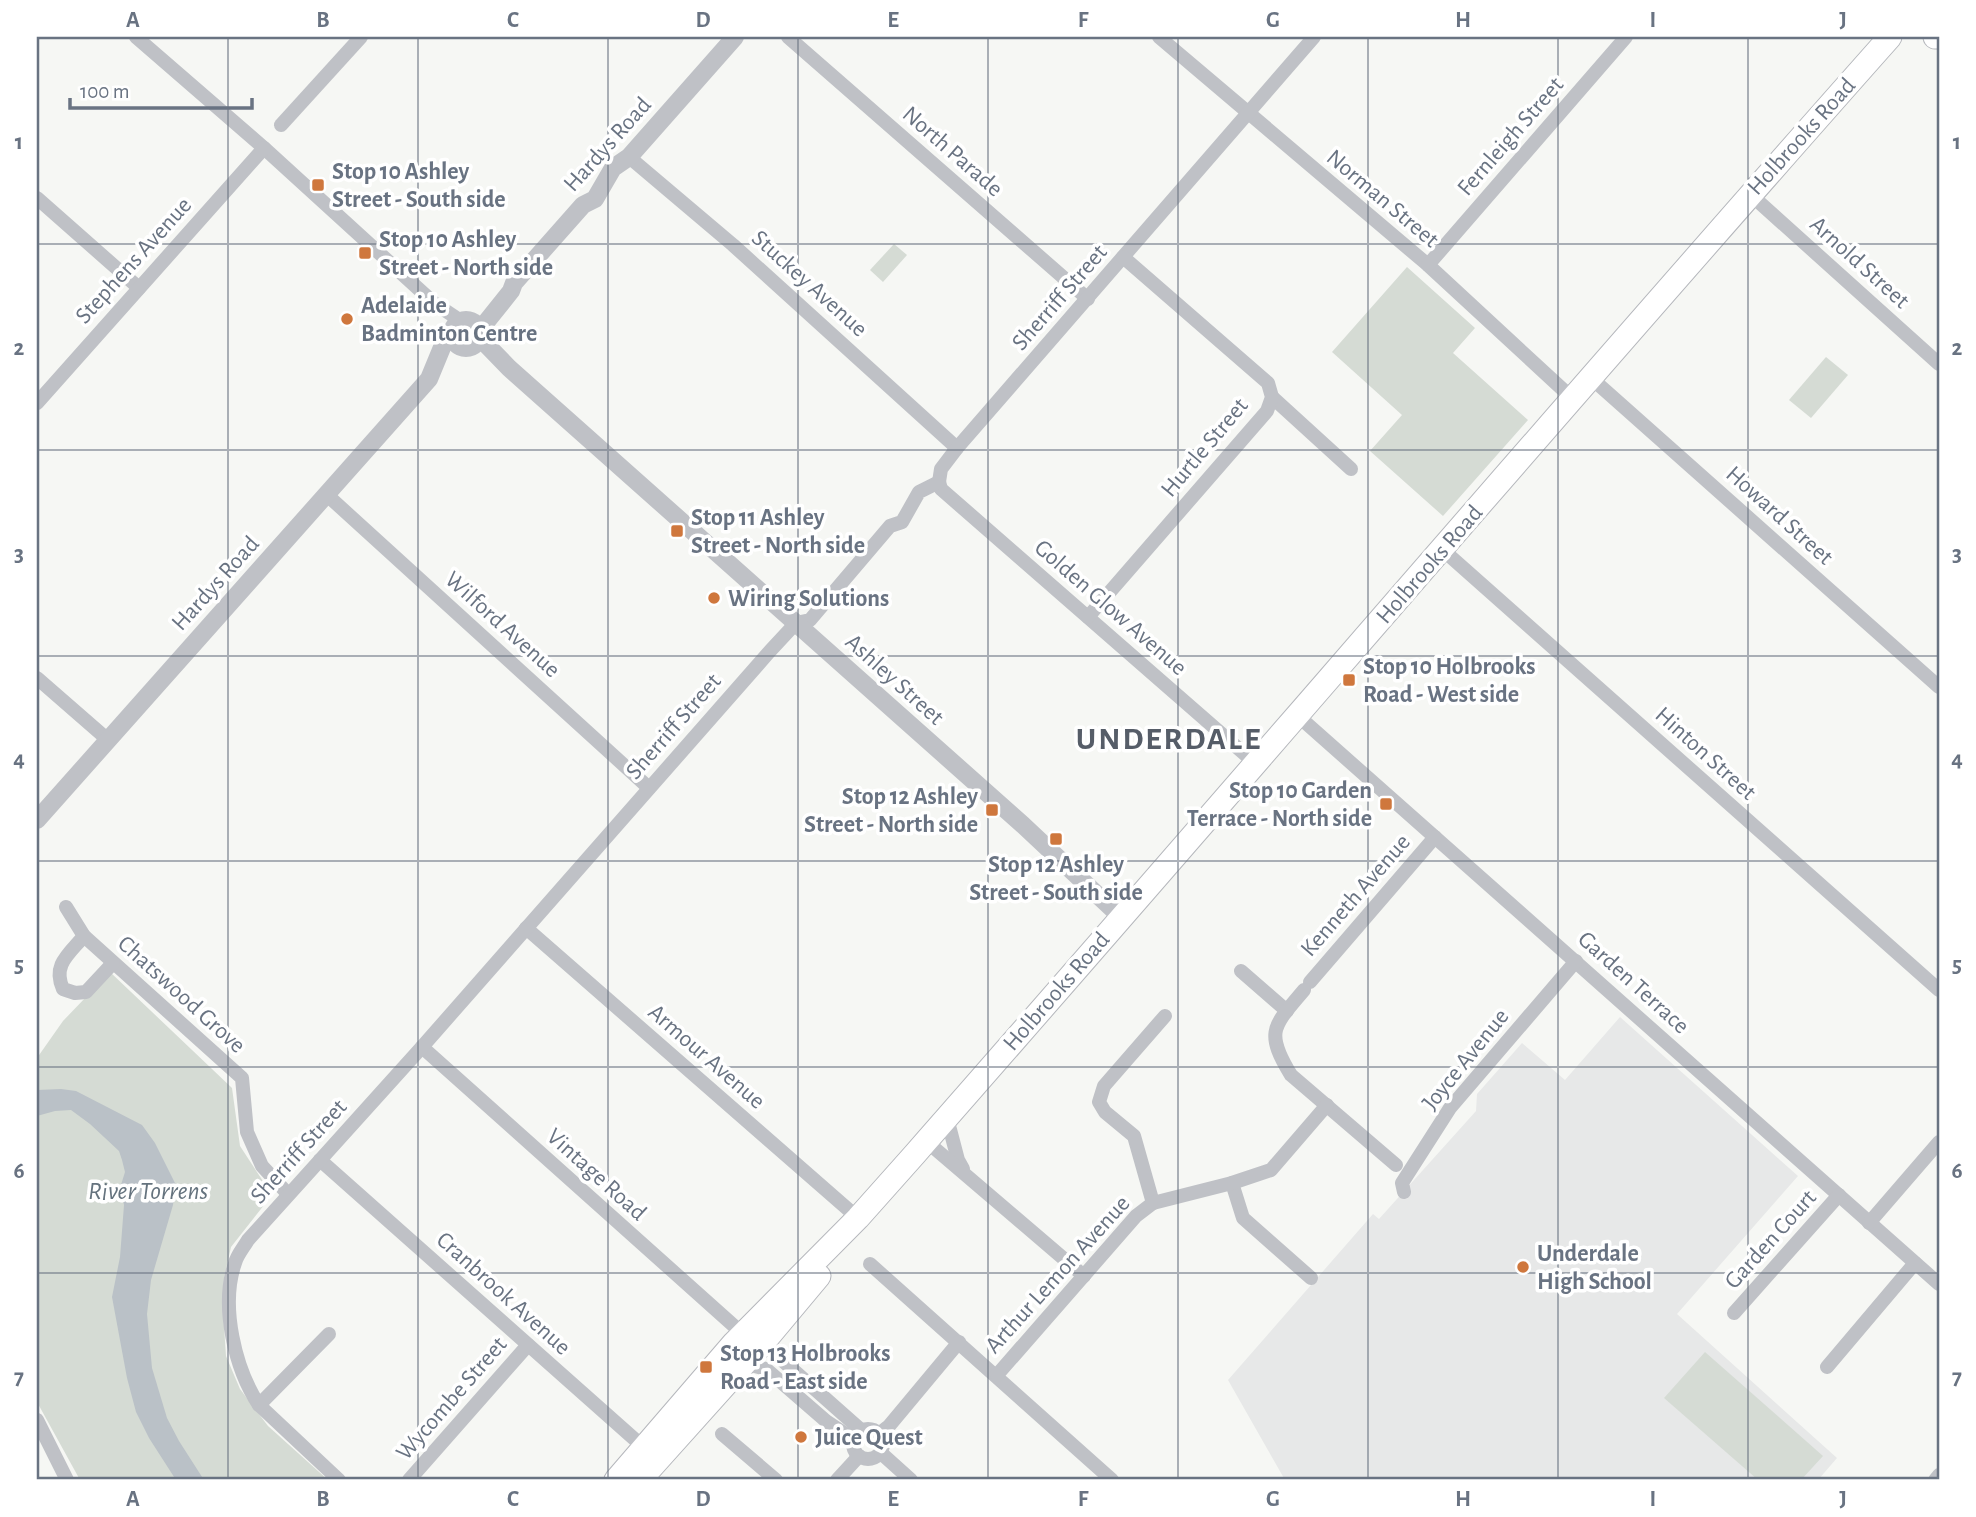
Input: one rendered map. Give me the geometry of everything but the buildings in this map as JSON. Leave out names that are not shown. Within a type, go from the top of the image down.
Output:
[{"type":"main road","points":[[1883,40],[1907,37]]},
{"type":"main road","name":"Holbrooks Road","points":[[640,1480],[651,1454],[751,1336],[947,1118],[1855,76],[1883,40]]},
{"type":"main road","name":"Holbrooks Road","points":[[616,1480],[651,1454],[744,1363],[751,1336]]},
{"type":"street","name":"Ashley Street","points":[[136,37],[264,148],[434,303],[441,316],[509,368],[1023,825],[1121,917]]},
{"type":"street","points":[[281,125],[360,37]]},
{"type":"street","name":"Hardys Road","points":[[37,820],[429,379],[438,375],[466,333],[506,286],[514,283],[583,205],[595,199],[613,168],[629,157],[735,37]]},
{"type":"street","name":"North Parade","points":[[788,37],[1088,299]]},
{"type":"street","name":"Norman Street","points":[[1159,37],[1428,265],[1572,398]]},
{"type":"street","name":"Sherriff Street","points":[[339,1480],[259,1405],[237,1363],[230,1292],[235,1263],[248,1240],[796,623],[810,620],[890,526],[902,522],[919,492],[939,482],[941,469],[957,448],[1314,37]]},
{"type":"street","name":"Fernleigh Street","points":[[1428,265],[1626,37]]},
{"type":"street","name":"Stephens Avenue","points":[[37,403],[264,148]]},
{"type":"street","name":"Stuckey Avenue","points":[[629,157],[733,245],[957,448]]},
{"type":"street","name":"Arnold Street","points":[[1750,194],[1939,364]]},
{"type":"street","points":[[37,198],[139,288]]},
{"type":"street","name":"Hurtle Street","points":[[1088,617],[1267,411],[1272,397],[1268,383],[1124,257]]},
{"type":"street","name":"Howard Street","points":[[1590,377],[1939,687]]},
{"type":"street","points":[[1272,397],[1351,469]]},
{"type":"street","name":"Golden Glow Avenue","points":[[939,482],[942,489],[1255,763]]},
{"type":"street","name":"Wilford Avenue","points":[[327,495],[649,788]]},
{"type":"street","name":"Hinton Street","points":[[1443,550],[1939,990]]},
{"type":"street","points":[[37,678],[107,739]]},
{"type":"street","name":"Garden Terrace","points":[[1297,715],[1939,1284]]},
{"type":"street","name":"Kenneth Avenue","points":[[1396,1165],[1291,1075],[1274,1039],[1277,1022],[1435,837]]},
{"type":"street","name":"Chatswood Grove","points":[[66,907],[84,936],[242,1078],[247,1132],[262,1166],[288,1194]]},
{"type":"street","name":"Armour Avenue","points":[[526,928],[858,1218]]},
{"type":"street","points":[[84,936],[60,964],[58,978],[63,989],[75,993],[86,992],[113,963]]},
{"type":"street","name":"Joyce Avenue","points":[[1404,1192],[1402,1184],[1450,1108],[1576,961]]},
{"type":"street","points":[[1241,971],[1287,1011]]},
{"type":"street","points":[[1153,1203],[1134,1136],[1105,1112],[1099,1102],[1104,1086],[1165,1016]]},
{"type":"street","name":"Vintage Road","points":[[422,1047],[751,1336],[857,1435]]},
{"type":"street","name":"Arthur Lemon Avenue","points":[[997,1375],[1136,1216],[1153,1203],[1271,1170],[1327,1105]]},
{"type":"street","points":[[947,1118],[958,1160],[965,1174]]},
{"type":"street","points":[[1870,1223],[1939,1142]]},
{"type":"street","points":[[920,1148],[926,1154],[965,1174],[1084,1276]]},
{"type":"street","name":"Cranbrook Avenue","points":[[320,1160],[651,1454]]},
{"type":"street","points":[[1232,1183],[1243,1218],[1311,1278]]},
{"type":"street","name":"Garden Court","points":[[1734,1313],[1839,1195]]},
{"type":"street","points":[[1827,1367],[1915,1263]]},
{"type":"street","points":[[870,1264],[997,1375],[1103,1477]]},
{"type":"street","points":[[259,1405],[330,1334]]},
{"type":"street","points":[[880,1433],[889,1426],[959,1342]]},
{"type":"street","name":"Wycombe Street","points":[[409,1480],[528,1345]]},
{"type":"street","points":[[744,1363],[766,1369],[826,1421],[857,1435],[871,1429],[880,1433],[884,1443],[881,1453],[868,1460],[859,1456],[853,1449],[857,1435]]},
{"type":"street","points":[[37,1420],[67,1480]]},
{"type":"street","points":[[722,1434],[776,1480]]},
{"type":"street","points":[[881,1453],[911,1480]]},
{"type":"street","points":[[837,1480],[859,1456]]},
{"type":"street","points":[[1935,1480],[1939,1475]]},
{"type":"shaded area","points":[[894,244],[907,255],[883,282],[870,270]]},
{"type":"shaded area","points":[[1407,267],[1475,328],[1453,353],[1528,420],[1443,516],[1370,451],[1402,415],[1332,352]]},
{"type":"shaded area","points":[[1826,357],[1848,375],[1811,418],[1789,400]]},
{"type":"shaded area","points":[[110,972],[232,1088],[240,1146],[272,1195],[231,1247],[224,1278],[226,1356],[240,1389],[268,1426],[328,1480],[80,1480],[37,1402],[37,1058],[63,1021]]},
{"type":"shaded area","name":"Underdale High School","points":[[1620,1017],[1798,1176],[1677,1314],[1837,1458],[1818,1480],[1285,1480],[1228,1380],[1373,1214],[1379,1219],[1476,1111],[1477,1094],[1522,1043],[1565,1080]]},
{"type":"shaded area","points":[[1705,1352],[1823,1456],[1801,1480],[1758,1480],[1664,1398]]},
{"type":"water","name":"River Torrens","points":[[37,1090],[76,1091],[142,1125],[155,1143],[176,1185],[173,1205],[151,1280],[147,1314],[152,1368],[167,1418],[204,1480],[176,1480],[136,1412],[112,1297],[120,1257],[124,1205],[120,1188],[125,1172],[119,1151],[71,1110],[37,1116]]},
{"type":"place","name":"Stop 10 Ashley Street - South side","points":[[318,185]]},
{"type":"place","name":"Stop 10 Ashley Street - North side","points":[[365,253]]},
{"type":"place","name":"Adelaide Badminton Centre","points":[[347,319]]},
{"type":"place","name":"Stop 11 Ashley Street - North side","points":[[677,531]]},
{"type":"place","name":"Wiring Solutions","points":[[714,598]]},
{"type":"place","name":"Stop 10 Holbrooks Road - West side","points":[[1349,680]]},
{"type":"place","name":"Stop 10 Garden Terrace - North side","points":[[1386,804]]},
{"type":"place","name":"Stop 12 Ashley Street - North side","points":[[992,810]]},
{"type":"place","name":"Stop 12 Ashley Street - South side","points":[[1056,839]]},
{"type":"place","name":"Underdale High School","points":[[1523,1267]]},
{"type":"place","name":"Stop 13 Holbrooks Road - East side","points":[[706,1367]]},
{"type":"place","name":"Juice Quest","points":[[801,1437]]},
{"type":"district","name":"UNDERDALE","points":[[1169,738]]}]
